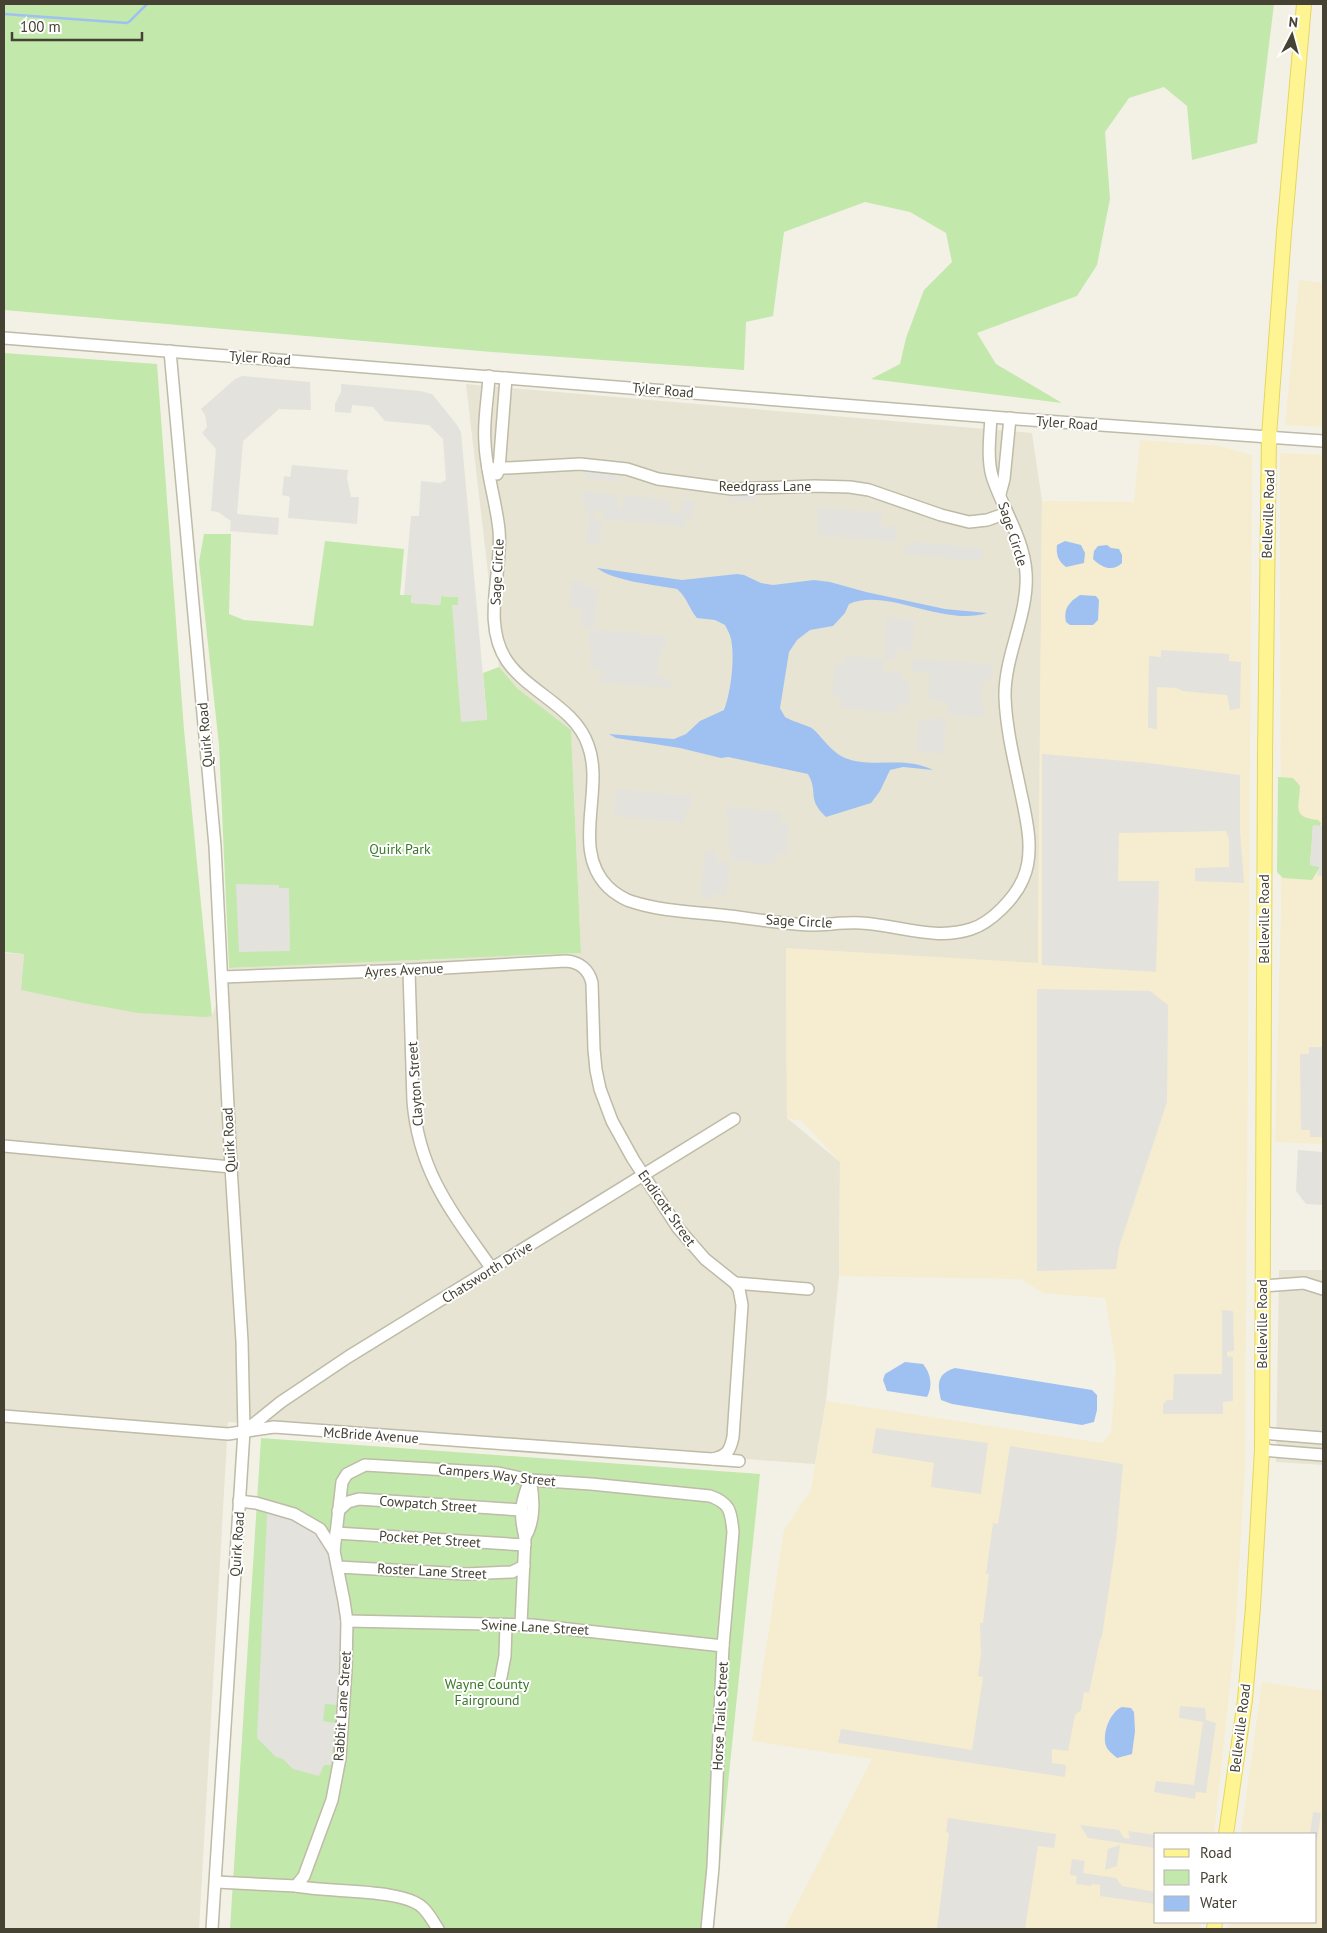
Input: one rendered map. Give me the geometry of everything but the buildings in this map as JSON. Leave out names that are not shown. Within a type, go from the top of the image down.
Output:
[{"type":"main road","name":"Belleville Road","points":[[1226,1833],[1246,1690],[1256,1570],[1262,1450],[1265,757],[1269,436],[1304,4]]},
{"type":"street","name":"Tyler Road","points":[[4,338],[992,417],[1323,441]]},
{"type":"street","name":"Quirk Road","points":[[170,351],[215,846],[231,1167],[242,1341],[244,1431],[212,1929]]},
{"type":"street","name":"Sage Circle","points":[[489,376],[484,441],[494,469]]},
{"type":"street","name":"Sage Circle","points":[[506,378],[492,485],[499,534],[494,594],[496,635],[505,659],[528,685],[572,718],[588,743],[594,773],[589,838],[597,872],[610,888],[631,902],[670,909],[808,925],[861,923],[935,934],[956,933],[976,928],[1015,895],[1025,875],[1028,833],[1012,749],[1005,696],[1007,673],[1023,603],[1027,574],[1021,546],[991,473],[990,440],[992,417]]},
{"type":"street","name":"Sage Circle","points":[[1000,494],[1004,479],[1010,418]]},
{"type":"street","name":"Reedgrass Lane","points":[[494,469],[580,464],[627,469],[658,478],[732,489],[814,486],[850,487],[869,490],[941,515],[969,522],[987,520],[1007,512]]},
{"type":"street","name":"Ayres Avenue","points":[[222,977],[409,970],[566,961],[576,962],[584,967]]},
{"type":"street","name":"Endicott Street","points":[[584,967],[592,983],[594,1050],[600,1089],[612,1121],[678,1228],[705,1259],[735,1283]]},
{"type":"street","name":"Clayton Street","points":[[409,970],[413,1101],[415,1121],[424,1157],[442,1197],[492,1269]]},
{"type":"street","name":"Chatsworth Drive","points":[[244,1431],[281,1402],[348,1357],[734,1119]]},
{"type":"street","points":[[4,1146],[231,1167]]},
{"type":"street","points":[[735,1283],[808,1289]]},
{"type":"street","points":[[713,1459],[723,1457],[729,1451],[733,1436],[742,1304],[739,1289],[735,1283]]},
{"type":"street","points":[[1262,1286],[1304,1283],[1323,1289]]},
{"type":"street","name":"McBride Avenue","points":[[4,1416],[228,1434],[274,1427],[739,1461]]},
{"type":"street","points":[[1262,1433],[1323,1438]]},
{"type":"street","points":[[1262,1450],[1323,1455]]},
{"type":"street","name":"Campers Way Street","points":[[334,1551],[342,1482],[347,1474],[364,1465],[498,1473],[530,1480],[710,1496],[726,1504]]},
{"type":"street","points":[[521,1624],[525,1541],[521,1523],[521,1510],[522,1501],[530,1480]]},
{"type":"street","points":[[525,1541],[530,1528],[533,1492],[530,1480]]},
{"type":"street","name":"Cowpatch Street","points":[[338,1511],[348,1502],[359,1500],[521,1510]]},
{"type":"street","name":"Rabbit Lane Street","points":[[239,1501],[256,1503],[302,1518],[320,1529],[334,1551],[347,1621],[343,1724],[337,1774],[329,1808],[304,1876],[296,1886]]},
{"type":"street","name":"Horse Trails Street","points":[[707,1929],[713,1867],[723,1646],[733,1532],[732,1516],[726,1504]]},
{"type":"street","name":"Pocket Pet Street","points":[[336,1533],[525,1541]]},
{"type":"street","name":"Roster Lane Street","points":[[338,1566],[475,1574],[512,1572],[524,1566]]},
{"type":"street","name":"Swine Lane Street","points":[[347,1621],[521,1624],[723,1646]]},
{"type":"street","points":[[501,1677],[505,1656],[506,1625]]},
{"type":"street","points":[[216,1882],[296,1886],[403,1898],[414,1902],[422,1908],[438,1929]]},
{"type":"shaded area","points":[[1299,280],[1323,283],[1323,427],[1285,425]]},
{"type":"shaded area","points":[[242,376],[310,382],[311,410],[279,409],[243,441],[237,514],[279,518],[278,535],[230,531],[231,521],[218,512],[211,511],[216,449],[202,433],[207,427],[205,415],[201,409],[235,379]]},
{"type":"shaded area","points":[[341,384],[420,391],[432,394],[461,432],[487,720],[461,722],[452,605],[458,605],[458,597],[441,596],[440,605],[411,603],[412,595],[404,595],[411,516],[419,516],[421,481],[440,483],[446,480],[443,439],[429,425],[385,421],[373,407],[352,405],[351,413],[335,412],[335,404],[341,392]]},
{"type":"shaded area","points":[[466,384],[1032,433],[1042,501],[1038,964],[786,949],[787,1118],[840,1162],[839,1276],[826,1401],[815,1464],[228,1422],[199,1929],[4,1929],[4,953],[24,954],[21,990],[212,1016],[229,968],[581,953],[571,730],[517,688],[499,667]]},
{"type":"shaded area","points":[[1140,440],[1219,446],[1252,455],[1245,1468],[1235,1638],[1214,1833],[1154,1833],[1154,1923],[1201,1923],[1200,1929],[784,1929],[872,1759],[752,1741],[784,1530],[811,1490],[826,1401],[1102,1443],[1111,1433],[1116,1365],[1105,1298],[1043,1293],[1021,1279],[839,1276],[840,1162],[802,1121],[787,1118],[786,948],[1038,963],[1042,501],[1134,502]]},
{"type":"shaded area","points":[[1280,453],[1323,455],[1323,1144],[1275,1142],[1281,916]]},
{"type":"shaded area","points":[[292,465],[348,470],[347,478],[351,497],[359,497],[357,524],[288,518],[290,497],[282,495],[284,476],[290,477]]},
{"type":"shaded area","points":[[586,465],[621,469],[619,481],[585,478]]},
{"type":"shaded area","points":[[756,488],[755,502],[730,502],[730,489]]},
{"type":"shaded area","points":[[583,491],[618,495],[618,508],[623,508],[624,495],[670,500],[670,512],[680,513],[683,499],[694,500],[693,519],[686,518],[685,527],[604,519],[602,510],[595,509],[593,517],[602,520],[600,544],[586,543],[589,517],[583,504]]},
{"type":"shaded area","points":[[818,507],[882,513],[881,526],[897,527],[896,542],[818,535]]},
{"type":"shaded area","points":[[915,542],[980,548],[983,552],[982,562],[904,554],[906,544]]},
{"type":"shaded area","points":[[572,580],[585,582],[585,586],[598,587],[594,628],[581,626],[582,608],[569,606]]},
{"type":"shaded area","points":[[887,617],[915,621],[912,650],[898,650],[897,659],[884,660],[883,671],[895,673],[901,670],[902,681],[910,683],[909,706],[899,704],[897,713],[840,708],[841,698],[832,696],[835,664],[843,665],[845,656],[884,659]]},
{"type":"shaded area","points":[[589,629],[666,636],[665,649],[661,649],[657,675],[672,682],[670,688],[601,683],[601,670],[590,669],[591,648],[588,642]]},
{"type":"shaded area","points":[[1161,650],[1229,654],[1229,661],[1241,662],[1240,708],[1230,710],[1227,695],[1157,687],[1157,729],[1148,728],[1149,656],[1161,657]]},
{"type":"shaded area","points":[[911,658],[992,665],[991,679],[983,678],[981,700],[984,718],[947,714],[948,702],[928,699],[930,673],[912,671]]},
{"type":"shaded area","points":[[932,717],[946,720],[943,754],[916,750],[919,720],[931,721]]},
{"type":"shaded area","points":[[1042,754],[1149,763],[1240,775],[1240,831],[1244,883],[1195,881],[1195,868],[1229,867],[1229,840],[1226,831],[1119,833],[1118,881],[1159,881],[1156,972],[1042,965]]},
{"type":"shaded area","points":[[616,789],[692,796],[690,810],[686,810],[685,823],[614,816]]},
{"type":"shaded area","points":[[726,807],[781,812],[781,822],[789,823],[786,854],[777,854],[776,865],[730,860],[731,847],[728,842],[730,820],[726,819]]},
{"type":"shaded area","points":[[1313,825],[1323,826],[1323,877],[1317,875],[1320,867],[1310,865]]},
{"type":"shaded area","points":[[705,850],[717,851],[717,861],[730,862],[726,895],[714,893],[713,898],[700,897]]},
{"type":"shaded area","points":[[236,884],[279,885],[279,888],[289,888],[290,951],[239,952]]},
{"type":"shaded area","points":[[1037,989],[1150,991],[1168,1005],[1167,1102],[1119,1247],[1116,1269],[1037,1271]]},
{"type":"shaded area","points":[[1309,1047],[1323,1047],[1323,1137],[1310,1137],[1310,1130],[1301,1130],[1300,1054],[1309,1054]]},
{"type":"shaded area","points":[[1298,1150],[1323,1152],[1323,1205],[1306,1204],[1296,1191]]},
{"type":"shaded area","points":[[1279,1270],[1323,1270],[1323,1465],[1276,1462]]},
{"type":"shaded area","points":[[1222,1310],[1233,1311],[1234,1351],[1227,1352],[1227,1356],[1233,1357],[1233,1401],[1223,1402],[1223,1414],[1163,1414],[1163,1404],[1167,1400],[1173,1400],[1174,1374],[1222,1374]]},
{"type":"shaded area","points":[[876,1428],[988,1443],[981,1494],[931,1487],[934,1463],[872,1453]]},
{"type":"shaded area","points":[[1010,1446],[1123,1464],[1116,1542],[1102,1636],[1089,1693],[1084,1692],[1081,1710],[1075,1715],[1068,1751],[1052,1749],[1052,1763],[1066,1765],[1065,1777],[838,1743],[841,1729],[972,1750],[983,1677],[978,1676],[981,1654],[980,1623],[983,1623],[989,1574],[986,1574],[993,1523],[998,1524]]},
{"type":"shaded area","points":[[277,1506],[327,1532],[336,1586],[341,1620],[337,1705],[325,1704],[323,1721],[335,1723],[331,1765],[324,1765],[319,1776],[293,1769],[283,1759],[276,1757],[257,1738],[267,1514]]},
{"type":"shaded area","points":[[1262,1682],[1323,1691],[1323,1929],[1228,1929],[1229,1923],[1317,1923],[1317,1833],[1241,1833]]},
{"type":"shaded area","points":[[1180,1706],[1205,1708],[1206,1720],[1216,1723],[1206,1793],[1196,1792],[1195,1799],[1154,1792],[1156,1781],[1194,1785],[1203,1722],[1179,1718]]},
{"type":"shaded area","points":[[1313,1812],[1321,1813],[1317,1841],[1317,1833],[1310,1833]]},
{"type":"shaded area","points":[[948,1818],[1056,1834],[1054,1848],[1038,1846],[1025,1929],[937,1929],[949,1833],[946,1832]]},
{"type":"shaded area","points":[[1080,1825],[1119,1830],[1124,1838],[1130,1839],[1128,1831],[1154,1835],[1154,1848],[1088,1838]]},
{"type":"shaded area","points":[[1120,1845],[1117,1866],[1105,1870],[1108,1849]]},
{"type":"shaded area","points":[[1072,1859],[1085,1861],[1083,1873],[1116,1878],[1122,1886],[1154,1892],[1154,1904],[1100,1896],[1100,1885],[1076,1884],[1077,1876],[1070,1875]]},
{"type":"green space","points":[[4,4],[1274,4],[1257,143],[1192,160],[1187,106],[1164,87],[1129,98],[1105,132],[1110,199],[1097,265],[1077,296],[977,333],[996,364],[1062,403],[871,379],[900,364],[906,338],[924,290],[952,262],[946,233],[910,212],[865,202],[784,232],[773,316],[746,322],[744,370],[492,352],[4,310]]},
{"type":"green space","points":[[4,353],[157,364],[184,730],[212,1016],[138,1013],[21,990],[24,954],[4,952]]},
{"type":"green space","name":"Quirk Park","points":[[204,534],[231,534],[229,614],[244,620],[313,626],[325,541],[404,549],[400,595],[412,595],[411,603],[440,605],[441,596],[458,597],[458,605],[452,605],[487,719],[483,673],[499,667],[517,688],[571,730],[581,953],[229,968],[219,745],[199,562]]},
{"type":"green space","points":[[1278,777],[1293,778],[1300,786],[1299,811],[1304,817],[1318,820],[1321,823],[1320,826],[1313,826],[1310,865],[1320,867],[1312,880],[1283,878],[1277,872]]},
{"type":"green space","name":"Wayne County Fairground","points":[[261,1438],[760,1474],[713,1929],[230,1929]]},
{"type":"water","points":[[1065,541],[1081,545],[1085,553],[1084,563],[1066,567],[1059,560],[1057,545]]},
{"type":"water","points":[[1107,545],[1111,548],[1119,549],[1122,555],[1122,563],[1119,566],[1104,567],[1093,559],[1094,551],[1098,546]]},
{"type":"water","points":[[597,568],[682,580],[737,574],[744,575],[761,583],[773,585],[814,580],[830,582],[866,592],[945,609],[987,613],[970,616],[952,615],[898,603],[864,600],[849,604],[845,613],[833,626],[810,630],[797,640],[789,652],[780,708],[785,717],[813,729],[832,749],[845,758],[866,762],[911,763],[933,770],[903,767],[890,770],[880,791],[871,803],[826,817],[816,805],[813,786],[808,774],[728,757],[721,758],[680,748],[616,738],[609,734],[674,739],[686,734],[700,721],[724,710],[729,694],[733,656],[731,637],[725,625],[715,620],[697,618],[677,589],[624,579]]},
{"type":"water","points":[[1080,595],[1096,596],[1099,600],[1098,620],[1093,625],[1070,625],[1066,622],[1065,613],[1068,606]]},
{"type":"water","points":[[905,1362],[923,1364],[926,1368],[930,1384],[927,1397],[887,1391],[883,1380],[885,1374]]},
{"type":"water","points":[[955,1368],[1092,1390],[1097,1395],[1097,1410],[1094,1422],[1082,1425],[952,1404],[941,1400],[940,1380],[945,1373]]},
{"type":"water","points":[[1122,1707],[1131,1708],[1134,1712],[1135,1731],[1132,1754],[1117,1758],[1107,1748],[1105,1735],[1114,1713]]},
{"type":"waterway","points":[[4,14],[127,23],[147,4]]}]
